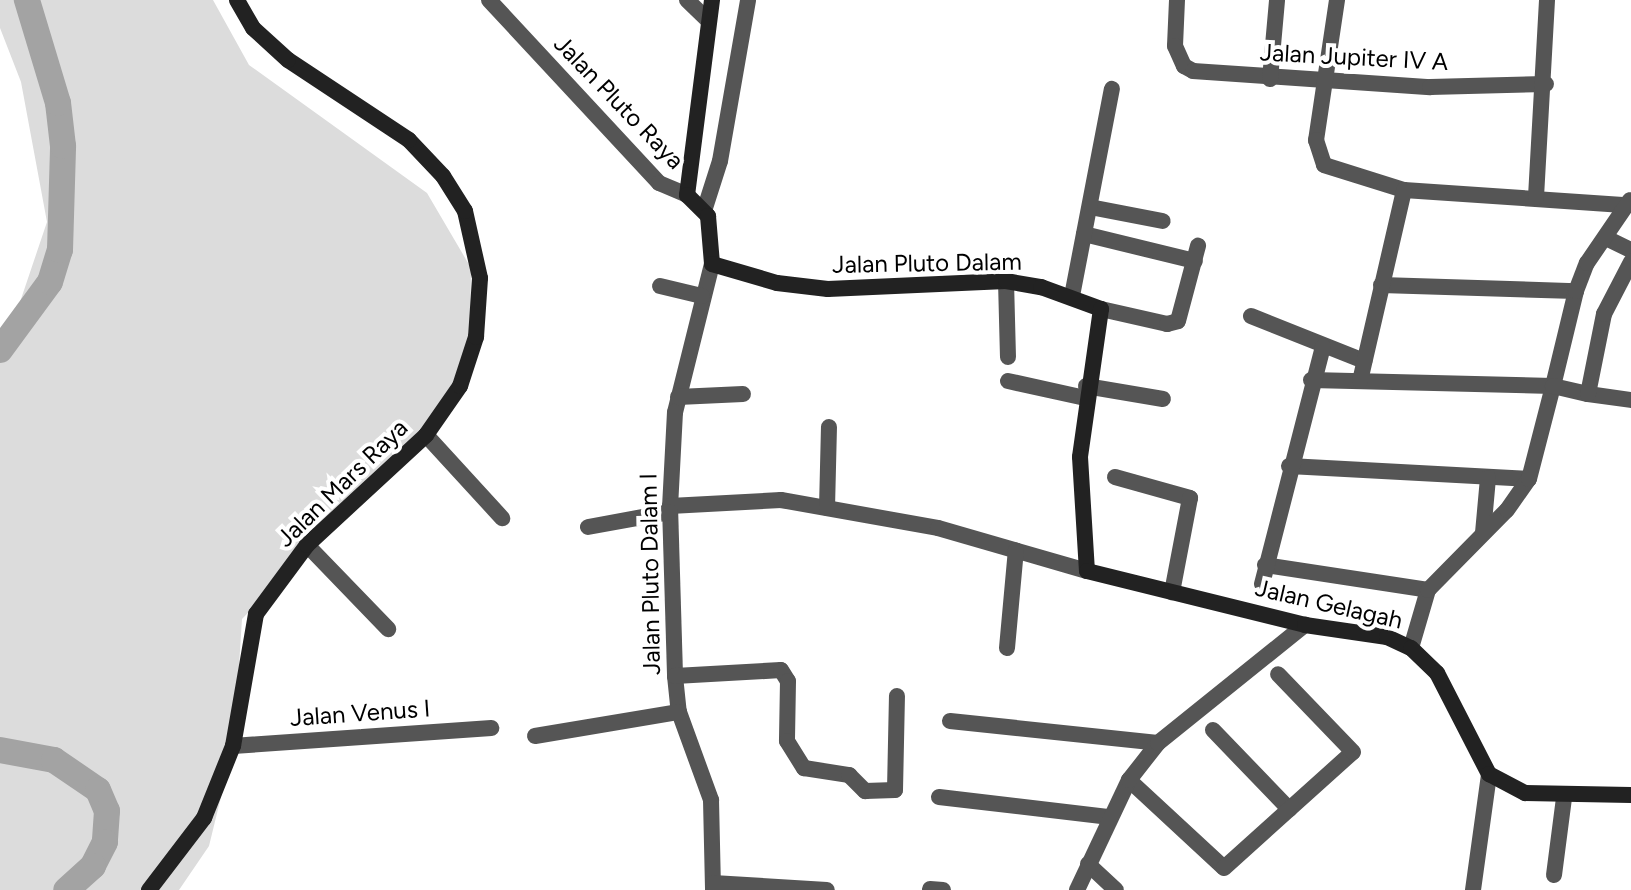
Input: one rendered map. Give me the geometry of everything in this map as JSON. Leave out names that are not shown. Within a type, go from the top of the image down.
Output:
[{"type":"street","name":"Jalan Mars Raya","points":[[149,890],[204,818],[233,746],[256,614],[307,545],[426,435],[460,386],[476,337],[480,278],[465,211],[443,176],[409,140],[288,60],[253,28],[237,0]]},
{"type":"street","name":"Jalan Pluto Raya","points":[[489,0],[659,183],[687,195]]},
{"type":"street","points":[[687,0],[707,19]]},
{"type":"street","points":[[712,0],[707,19],[687,195],[704,211],[712,226],[712,264]]},
{"type":"street","points":[[704,211],[720,161],[748,0]]},
{"type":"street","name":"Jalan Jupiter IV A","points":[[1177,0],[1175,46],[1184,66],[1193,71],[1325,82],[1546,84]]},
{"type":"street","points":[[1270,79],[1277,0]]},
{"type":"street","points":[[1337,0],[1316,140],[1324,165],[1404,190],[1628,202],[1576,291],[1529,479],[1428,590],[1411,648]]},
{"type":"street","points":[[1536,197],[1546,84],[1547,0]]},
{"type":"street","points":[[1072,296],[1112,89]]},
{"type":"street","points":[[1360,381],[1404,190]]},
{"type":"street","points":[[1090,207],[1163,221]]},
{"type":"street","points":[[588,527],[670,509],[781,500],[938,528],[1087,571],[1080,457],[1085,392],[1101,309],[1172,324],[1182,317],[1196,253],[1084,234]]},
{"type":"street","points":[[1606,238],[1631,250]]},
{"type":"street","points":[[1588,394],[1595,345],[1623,291],[1631,262]]},
{"type":"street","name":"Jalan Pluto Dalam","points":[[712,264],[777,283],[828,289],[1006,281],[1072,296],[1101,309]]},
{"type":"street","name":"Jalan Pluto Dalam I","points":[[712,264],[678,397],[670,509],[675,676],[679,712],[711,800],[713,886],[827,890]]},
{"type":"street","points":[[1006,281],[1008,357]]},
{"type":"street","points":[[1381,285],[1576,291]]},
{"type":"street","points":[[660,286],[702,296]]},
{"type":"street","points":[[1251,316],[1364,361]]},
{"type":"street","points":[[1262,584],[1311,380],[1323,347]]},
{"type":"street","points":[[1311,380],[1553,386],[1631,400]]},
{"type":"street","points":[[1008,381],[1163,399]]},
{"type":"street","points":[[678,397],[743,394]]},
{"type":"street","points":[[827,508],[829,427]]},
{"type":"street","points":[[426,435],[502,518]]},
{"type":"street","points":[[1289,466],[1529,479]]},
{"type":"street","points":[[1115,477],[1190,498],[1172,592]]},
{"type":"street","points":[[1483,533],[1488,478]]},
{"type":"street","points":[[307,545],[364,599],[388,629]]},
{"type":"street","points":[[1007,648],[1016,550]]},
{"type":"street","points":[[1265,565],[1428,590]]},
{"type":"street","name":"Jalan Gelagah","points":[[1087,571],[1305,625],[1387,637],[1411,648],[1452,698],[1489,774]]},
{"type":"street","points":[[1077,890],[1108,817],[1129,780],[1158,743],[1305,625]]},
{"type":"street","points":[[675,676],[781,670],[788,681],[787,741],[804,768],[849,775],[865,791],[895,790],[897,696]]},
{"type":"street","points":[[1129,780],[1224,868],[1353,752],[1278,674]]},
{"type":"street","points":[[535,736],[598,721],[679,712]]},
{"type":"street","points":[[950,721],[1158,743]]},
{"type":"street","name":"Jalan Venus I","points":[[233,746],[491,728]]},
{"type":"street","points":[[1213,730],[1289,809]]},
{"type":"street","points":[[1473,890],[1489,774],[1525,793],[1564,798],[1631,795]]},
{"type":"street","points":[[939,797],[1108,817]]},
{"type":"street","points":[[1554,875],[1564,798]]},
{"type":"street","points":[[1088,864],[1116,890]]},
{"type":"shaded area","points":[[0,0],[213,0],[249,65],[427,193],[471,268],[470,342],[438,417],[242,619],[234,744],[209,846],[179,890],[0,890],[0,335],[19,305],[47,222],[21,82],[0,28]]},
{"type":"waterway","points":[[0,350],[50,282],[60,250],[63,146],[58,103],[27,0]]},
{"type":"waterway","points":[[0,750],[54,760],[98,790],[107,811],[105,842],[93,866],[66,890]]}]
